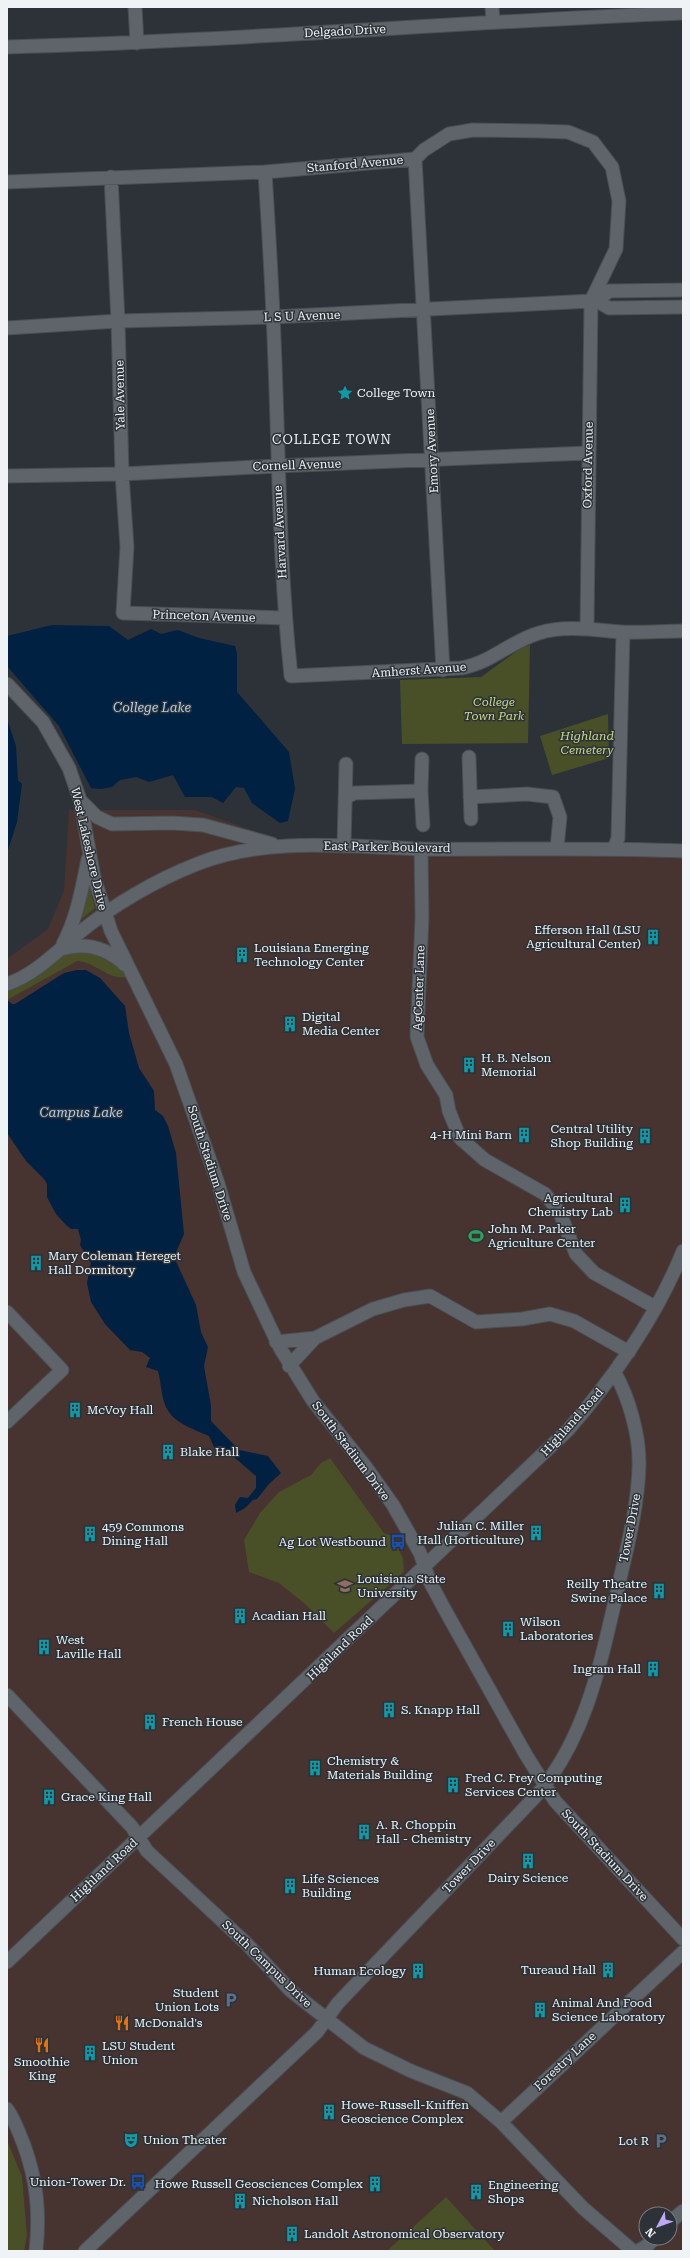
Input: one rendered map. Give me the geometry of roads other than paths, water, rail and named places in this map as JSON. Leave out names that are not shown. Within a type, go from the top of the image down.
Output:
[{"type":"street","points":[[135,7],[137,43]]},
{"type":"street","points":[[492,7],[493,22]]},
{"type":"street","name":"Delgado Drive","points":[[7,47],[137,43],[493,22],[630,11],[683,13]]},
{"type":"street","name":"Stanford Avenue","points":[[7,182],[265,172],[415,160],[424,150],[449,134],[473,130],[568,132],[593,142],[612,167],[619,200],[616,249],[594,301]]},
{"type":"street","name":"Emory Avenue","points":[[415,160],[443,670]]},
{"type":"street","name":"Harvard Avenue","points":[[265,172],[273,317],[277,466],[285,618],[291,676]]},
{"type":"street","name":"Yale Avenue","points":[[111,178],[118,321],[122,474],[127,546],[123,613]]},
{"type":"street","name":"L S U Avenue","points":[[594,301],[609,291],[683,290]]},
{"type":"street","name":"L S U Avenue","points":[[7,328],[118,321],[273,317],[594,301],[610,308],[683,307]]},
{"type":"street","name":"Oxford Avenue","points":[[588,628],[588,453],[594,301]]},
{"type":"street","name":"Cornell Avenue","points":[[7,476],[122,474],[588,453]]},
{"type":"street","name":"Princeton Avenue","points":[[123,613],[285,618]]},
{"type":"street","name":"Amherst Avenue","points":[[291,676],[443,670],[474,666],[500,653],[524,638],[541,632],[588,628],[623,632],[683,631]]},
{"type":"street","points":[[614,849],[618,838],[623,632]]},
{"type":"street","name":"West Lakeshore Drive","points":[[7,684],[35,713],[50,734],[69,768],[80,800],[94,877],[106,914],[59,950],[40,967],[7,984]]},
{"type":"street","points":[[469,757],[471,819]]},
{"type":"street","points":[[422,759],[420,791],[423,825]]},
{"type":"street","points":[[344,846],[347,797],[346,764]]},
{"type":"street","points":[[347,797],[354,793],[420,791]]},
{"type":"street","points":[[470,797],[527,794],[553,797],[560,817],[557,848]]},
{"type":"street","points":[[80,800],[97,817],[112,824],[172,823],[203,825],[262,843],[291,847]]},
{"type":"street","name":"East Parker Boulevard","points":[[106,914],[147,888],[199,863],[248,851],[291,847],[344,846],[421,849],[557,848],[683,851]]},
{"type":"street","name":"AgCenter Lane","points":[[421,849],[422,917],[417,1037],[427,1065],[446,1094],[449,1111],[460,1138],[485,1160],[545,1194],[560,1213],[576,1254],[594,1273],[655,1308]]},
{"type":"street","points":[[59,950],[68,933],[79,903],[89,854]]},
{"type":"street","name":"South Stadium Drive","points":[[106,914],[126,966],[161,1029],[176,1064],[218,1183],[244,1272],[276,1342],[290,1366],[330,1424],[366,1467],[393,1505],[420,1553],[430,1582],[445,1610],[555,1801],[683,1940]]},
{"type":"street","points":[[59,950],[74,946],[93,947],[116,957],[126,966]]},
{"type":"street","name":"Highland Road","points":[[7,1962],[568,1430],[615,1373],[629,1352],[655,1308],[683,1251]]},
{"type":"street","points":[[276,1342],[314,1338],[373,1309],[404,1300],[430,1296],[476,1322],[522,1319],[550,1314],[574,1321],[629,1352]]},
{"type":"street","points":[[7,1312],[62,1370],[7,1422]]},
{"type":"street","points":[[290,1366],[314,1338]]},
{"type":"street","name":"Tower Drive","points":[[85,2251],[243,2103],[316,2032],[338,2003],[554,1774],[573,1740],[598,1669],[637,1500],[639,1465],[638,1449],[631,1410],[615,1373]]},
{"type":"street","name":"South Campus Drive","points":[[7,1695],[132,1827],[147,1851],[246,1944],[291,1991],[364,2048],[411,2071],[467,2093],[501,2122],[583,2208],[633,2251]]},
{"type":"street","name":"Forestry Lane","points":[[501,2122],[683,1952]]},
{"type":"street","points":[[7,2109],[20,2136],[33,2172],[38,2211],[36,2251]]},
{"type":"street","points":[[638,2251],[648,2246]]},
{"type":"water","name":"College Lake","points":[[52,625],[109,626],[128,640],[151,629],[161,634],[178,630],[199,638],[235,646],[237,654],[237,692],[289,752],[295,789],[288,821],[280,823],[252,803],[244,788],[236,787],[223,803],[212,797],[185,797],[173,775],[149,782],[136,777],[120,780],[112,787],[101,789],[91,788],[59,726],[7,666],[7,636]]},
{"type":"water","points":[[7,719],[16,746],[18,780],[22,784],[17,822],[7,853]]},
{"type":"water","name":"Campus Lake","points":[[77,970],[86,970],[100,978],[125,1006],[129,1033],[139,1068],[154,1091],[155,1110],[163,1116],[168,1126],[176,1153],[184,1234],[174,1257],[196,1305],[201,1332],[208,1347],[204,1366],[211,1406],[211,1421],[239,1450],[268,1456],[281,1473],[269,1484],[257,1499],[253,1500],[245,1508],[236,1513],[235,1505],[240,1497],[248,1498],[256,1488],[256,1476],[221,1446],[214,1447],[209,1436],[179,1422],[174,1418],[164,1403],[158,1371],[146,1367],[150,1358],[142,1352],[130,1350],[105,1324],[91,1302],[87,1283],[91,1263],[80,1245],[81,1240],[78,1229],[71,1229],[56,1214],[47,1197],[47,1184],[44,1179],[26,1161],[7,1133],[7,1000],[12,1004],[15,1004],[64,973]]},
{"type":"place","name":"College Town","points":[[345,393]]},
{"type":"place","name":"Efferson Hall (LSU Agricultural Center)","points":[[653,937]]},
{"type":"place","name":"Louisiana Emerging Technology Center","points":[[242,955]]},
{"type":"place","name":"Digital Media Center","points":[[290,1024]]},
{"type":"place","name":"H. B. Nelson Memorial","points":[[469,1065]]},
{"type":"place","name":"4-H Mini Barn","points":[[524,1135]]},
{"type":"place","name":"Central Utility Shop Building","points":[[645,1136]]},
{"type":"place","name":"Agricultural Chemistry Lab","points":[[625,1205]]},
{"type":"place","name":"John M. Parker Agriculture Center","points":[[476,1236]]},
{"type":"place","name":"Mary Coleman Hereget Hall Dormitory","points":[[36,1263]]},
{"type":"place","name":"McVoy Hall","points":[[75,1410]]},
{"type":"place","name":"Blake Hall","points":[[168,1452]]},
{"type":"place","name":"Julian C. Miller Hall (Horticulture)","points":[[536,1533]]},
{"type":"place","name":"459 Commons Dining Hall","points":[[90,1534]]},
{"type":"place","name":"Ag Lot Westbound","points":[[398,1542]]},
{"type":"place","name":"Louisiana State University","points":[[345,1586]]},
{"type":"place","name":"Reilly Theatre Swine Palace","points":[[659,1591]]},
{"type":"place","name":"Acadian Hall","points":[[240,1616]]},
{"type":"place","name":"Wilson Laboratories","points":[[508,1629]]},
{"type":"place","name":"West Laville Hall","points":[[44,1647]]},
{"type":"place","name":"Ingram Hall","points":[[653,1669]]},
{"type":"place","name":"S. Knapp Hall","points":[[389,1710]]},
{"type":"place","name":"French House","points":[[150,1722]]},
{"type":"place","name":"Chemistry & Materials Building","points":[[315,1768]]},
{"type":"place","name":"Fred C. Frey Computing Services Center","points":[[453,1785]]},
{"type":"place","name":"Grace King Hall","points":[[49,1797]]},
{"type":"place","name":"A. R. Choppin Hall - Chemistry","points":[[364,1832]]},
{"type":"place","name":"Dairy Science","points":[[528,1861]]},
{"type":"place","name":"Life Sciences Building","points":[[290,1886]]},
{"type":"place","name":"Tureaud Hall","points":[[608,1970]]},
{"type":"place","name":"Human Ecology","points":[[418,1971]]},
{"type":"place","name":"Student Union Lots","points":[[231,2000]]},
{"type":"place","name":"Animal And Food Science Laboratory","points":[[540,2010]]},
{"type":"place","name":"McDonald's","points":[[122,2023]]},
{"type":"place","name":"Smoothie King","points":[[42,2045]]},
{"type":"place","name":"LSU Student Union","points":[[90,2053]]},
{"type":"place","name":"Howe-Russell-Kniffen Geoscience Complex","points":[[329,2112]]},
{"type":"place","name":"Union Theater","points":[[131,2140]]},
{"type":"place","name":"Lot R","points":[[661,2141]]},
{"type":"place","name":"Union-Tower Dr.","points":[[138,2182]]},
{"type":"place","name":"Howe Russell Geosciences Complex","points":[[375,2184]]},
{"type":"place","name":"Engineering Shops","points":[[476,2192]]},
{"type":"place","name":"Nicholson Hall","points":[[240,2201]]},
{"type":"place","name":"Landolt Astronomical Observatory","points":[[292,2234]]},
{"type":"district","name":"COLLEGE TOWN","points":[[332,439]]},
{"type":"park label","name":"College Town Park","points":[[494,709]]},
{"type":"park label","name":"Highland Cemetery","points":[[587,743]]}]
